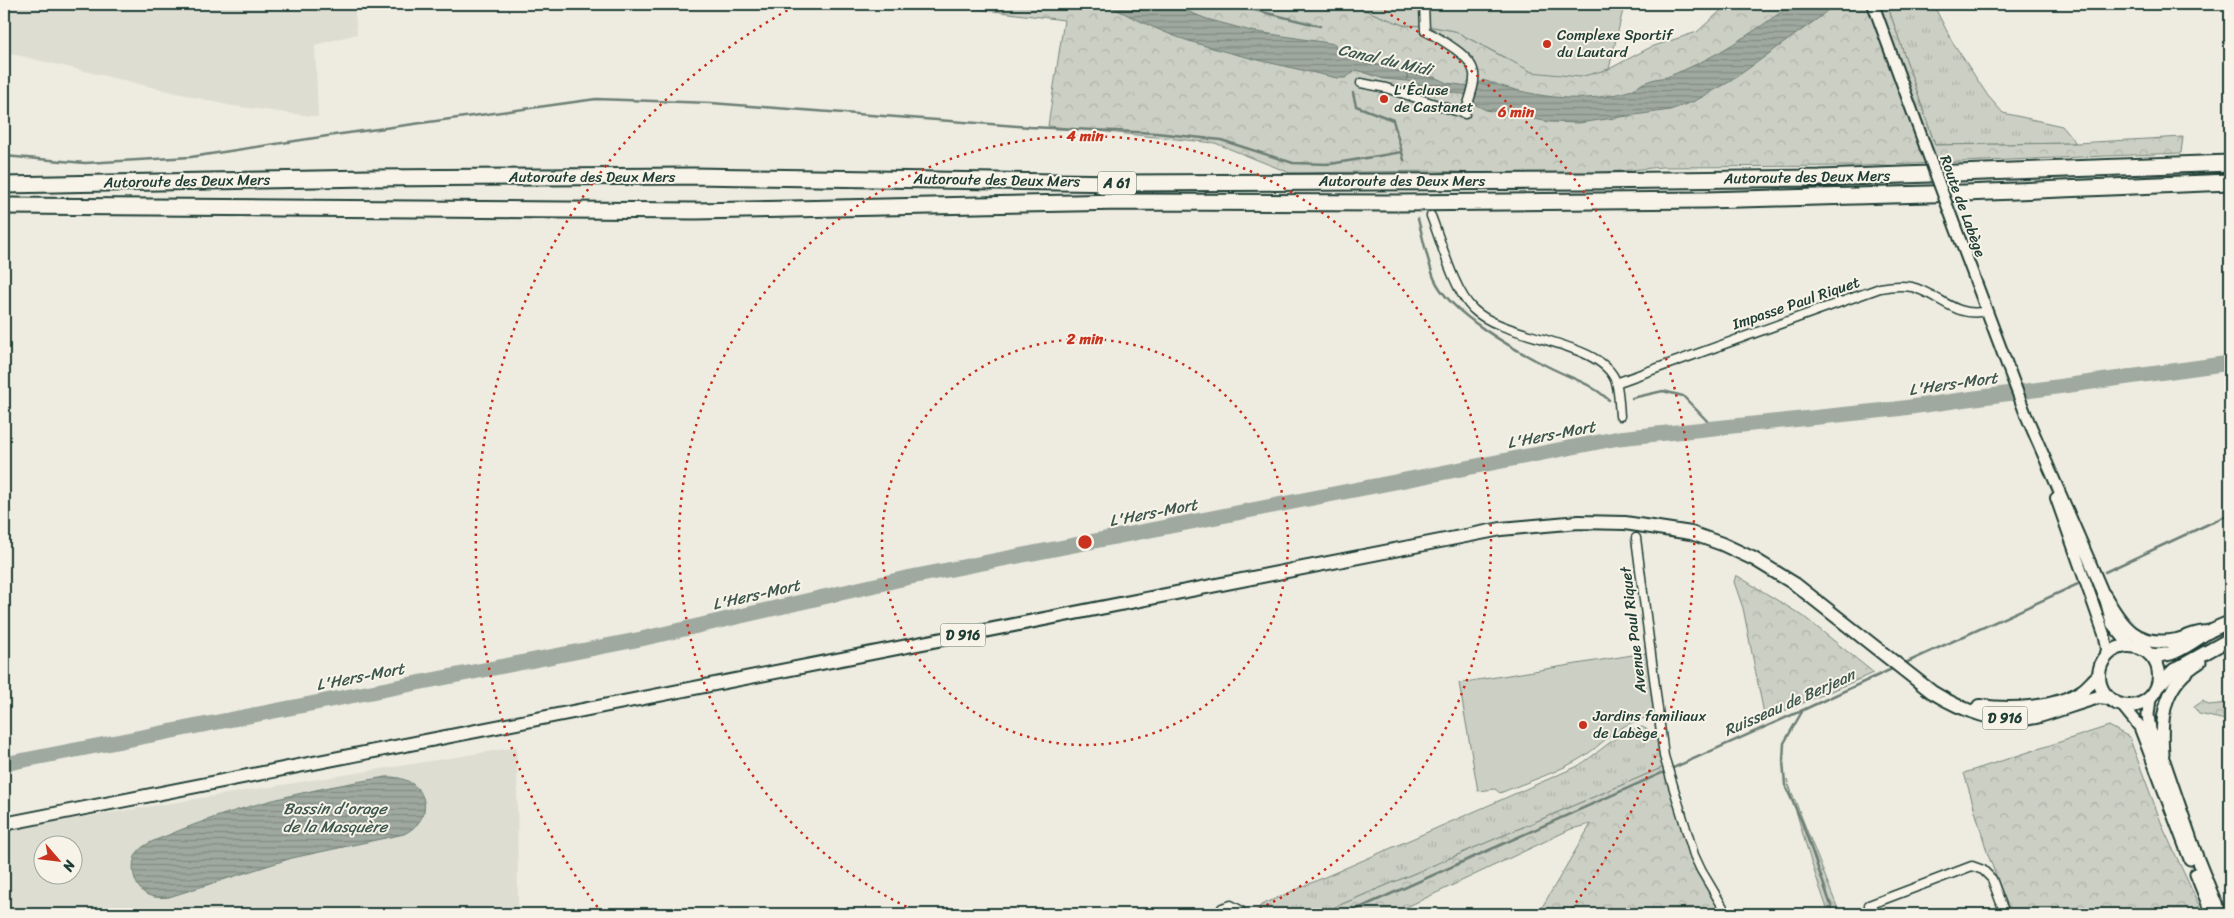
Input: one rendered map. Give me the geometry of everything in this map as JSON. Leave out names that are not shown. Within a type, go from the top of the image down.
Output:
[{"type":"highway","name":"Autoroute des Deux Mers","points":[[4,185],[350,178],[683,176],[1121,183],[1589,182],[1829,178],[2230,163]]},
{"type":"highway","name":"Autoroute des Deux Mers","points":[[4,206],[696,211],[1122,202],[1398,203],[1705,200],[1966,193],[2230,182]]},
{"type":"main road","name":"D 916","points":[[4,824],[519,721],[1511,528],[1580,522],[1625,523],[1692,533],[1754,559],[1795,584],[1911,676],[1953,705],[1975,713],[2001,718],[2034,717],[2093,699],[2108,698]]},
{"type":"main road","points":[[2104,595],[2118,621],[2143,639],[2167,642],[2181,639],[2197,632],[2207,632]]},
{"type":"main road","points":[[2212,914],[2160,785],[2140,727],[2122,706],[2108,698],[2102,691],[2098,675],[2105,658],[2118,648],[2135,647],[2150,654],[2162,656],[2199,640],[2207,632],[2230,622]]},
{"type":"main road","points":[[2122,706],[2142,704],[2150,698],[2157,687],[2174,670],[2230,641]]},
{"type":"main road","points":[[2164,761],[2162,722],[2164,709],[2173,686],[2186,670],[2230,641]]},
{"type":"main road","points":[[2150,654],[2158,669],[2157,687]]},
{"type":"main road","name":"D 916","points":[[1911,676],[1974,705],[2020,708],[2047,704],[2081,692],[2098,675]]},
{"type":"main road","points":[[2150,698],[2148,716],[2150,730],[2164,761],[2197,857],[2220,914]]},
{"type":"street","points":[[1361,83],[1386,88],[1465,114],[1474,81],[1474,69],[1469,59],[1425,31],[1424,4]]},
{"type":"street","name":"Route de Labège","points":[[1873,4],[2026,416],[2105,636],[2107,649],[2105,658]]},
{"type":"street","points":[[1431,216],[1456,281],[1464,299],[1471,308],[1489,321],[1587,355],[1606,369],[1616,383],[1620,416]]},
{"type":"street","name":"Impasse Paul Riquet","points":[[1616,383],[1822,308],[1891,286],[1902,286],[1920,290],[1960,312],[1972,314],[1986,311]]},
{"type":"street","name":"Route de Labège","points":[[2026,416],[2104,595],[2112,624],[2126,641],[2135,647]]},
{"type":"street","name":"Avenue Paul Riquet","points":[[1636,538],[1664,756],[1686,834],[1700,870],[1727,914]]},
{"type":"street","points":[[1869,905],[1972,866],[1984,870],[1992,879],[2006,914]]},
{"type":"street","points":[[1218,914],[1222,908],[1231,905],[1236,907],[1242,914]]},
{"type":"shaded area","points":[[4,4],[354,4],[357,34],[315,45],[318,117],[232,106],[4,52]]},
{"type":"shaded area","points":[[517,747],[518,914],[4,914],[4,830]]},
{"type":"green space","points":[[938,4],[1338,4],[1362,9],[1403,25],[1428,26],[1455,31],[1503,57],[1609,69],[1651,47],[1697,32],[1728,4],[1887,4],[1935,145],[2076,143],[2183,137],[2181,153],[1862,166],[1662,167],[1557,177],[1435,171],[1290,173],[1215,143],[1048,126],[1064,20]]},
{"type":"green space","name":"Complexe Sportif du Lautard","points":[[1338,4],[1623,4],[1623,10],[1609,69],[1580,77],[1532,72],[1455,31],[1428,26],[1403,25],[1362,9]]},
{"type":"green space","points":[[1887,4],[1933,4],[1952,41],[1988,96],[2003,113],[2062,126],[2076,143],[1935,145]]},
{"type":"green space","points":[[1736,575],[1803,616],[1874,673],[1765,719],[1743,608],[1734,582]]},
{"type":"green space","points":[[1645,653],[1650,657],[1654,704],[1653,710],[1647,717],[1628,724],[1613,733],[1586,755],[1555,771],[1500,793],[1495,789],[1478,791],[1459,683]]},
{"type":"green space","points":[[2203,701],[2208,705],[2230,703],[2230,721],[2199,714],[2194,707]]},
{"type":"green space","points":[[2109,726],[2129,737],[2164,830],[2203,914],[2011,914],[1988,855],[1964,773]]},
{"type":"green space","points":[[1642,727],[1653,734],[1659,743],[1664,767],[1319,914],[1255,914],[1261,905],[1576,767],[1616,738]]},
{"type":"green space","points":[[1664,767],[1670,790],[1722,912],[1713,914],[1538,914],[1591,824],[1571,829],[1392,914],[1319,914]]},
{"type":"green space","points":[[1787,780],[1840,914],[1829,914],[1811,862]]},
{"type":"water","points":[[1105,4],[1169,4],[1207,19],[1251,31],[1335,44],[1336,49],[1353,54],[1359,62],[1386,66],[1407,74],[1407,81],[1384,79],[1357,70],[1345,78],[1337,78],[1246,57],[1170,34]]},
{"type":"water","points":[[1792,4],[1834,4],[1820,17],[1731,81],[1695,101],[1670,110],[1579,123],[1550,122],[1486,110],[1476,105],[1472,98],[1463,94],[1429,89],[1407,81],[1408,74],[1434,77],[1447,83],[1475,87],[1483,80],[1500,86],[1553,97],[1589,98],[1607,96],[1629,91],[1649,81],[1667,77],[1684,70],[1748,35]]},
{"type":"water","name":"Bassin d'orage de la Masquère","points":[[386,777],[399,778],[410,783],[418,789],[423,798],[424,808],[422,817],[415,826],[404,834],[292,858],[169,897],[146,894],[138,886],[134,875],[133,863],[137,853],[154,841],[192,825],[247,807],[302,793]]},
{"type":"waterway","points":[[1230,4],[1320,26]]},
{"type":"waterway","points":[[1353,93],[1356,106],[1393,120],[1404,160]]},
{"type":"waterway","points":[[4,156],[85,163],[191,157],[334,135],[596,99],[711,103],[1030,127],[1156,133],[1221,140],[1293,163],[1330,164],[1402,152]]},
{"type":"waterway","points":[[1418,219],[1434,278],[1442,292],[1454,305],[1486,331],[1538,362],[1589,386],[1609,400]]},
{"type":"waterway","name":"L'Hers-Mort","points":[[4,764],[641,639],[906,578],[1619,438],[1896,409],[2230,363]]},
{"type":"waterway","points":[[1632,398],[1663,391],[1683,396],[1714,428]]},
{"type":"waterway","name":"Ruisseau de Berjean","points":[[2105,572],[2230,514]]},
{"type":"waterway","name":"Ruisseau de Berjean","points":[[1903,664],[2078,584]]},
{"type":"waterway","name":"Ruisseau de Berjean","points":[[1346,914],[1894,668]]},
{"type":"waterway","points":[[1803,710],[1784,743],[1785,785],[1802,822],[1834,914]]},
{"type":"place","name":"Complexe Sportif du Lautard","points":[[1547,44]]},
{"type":"place","name":"L'Écluse de Castanet","points":[[1384,99]]},
{"type":"place","name":"Jardins familiaux de Labège","points":[[1583,725]]},
{"type":"water label","name":"Canal du Midi","points":[[1385,59]]}]
